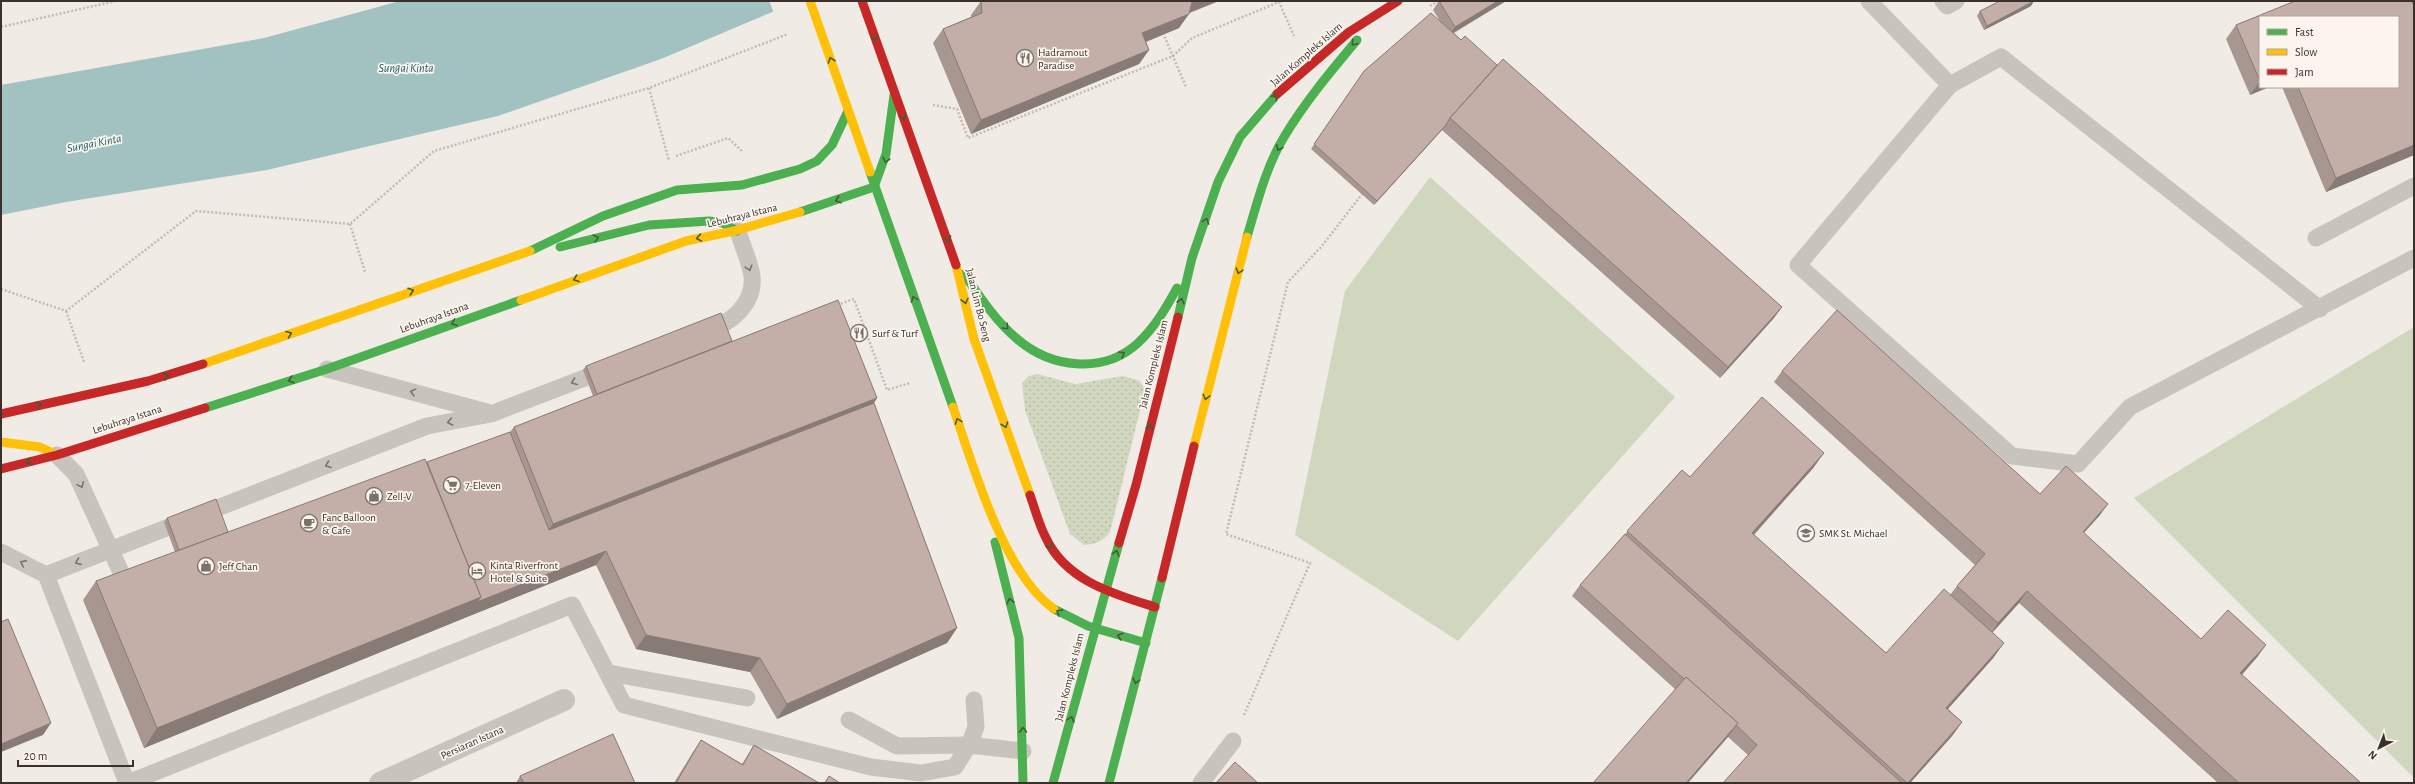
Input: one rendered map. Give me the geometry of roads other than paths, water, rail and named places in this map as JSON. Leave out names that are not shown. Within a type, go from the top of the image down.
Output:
[{"type":"main road","points":[[810,1],[844,96],[874,187],[980,484],[1014,560],[1037,596],[1069,618],[1094,628],[1146,643]]},
{"type":"main road","name":"Jalan Lim Bo Seng","points":[[862,1],[956,263],[974,339],[1046,539],[1057,557],[1072,572],[1088,584],[1155,607]]},
{"type":"main road","name":"Jalan Kompleks Islam","points":[[1053,783],[1094,628],[1136,485],[1192,258],[1218,182],[1240,137],[1284,86],[1350,32],[1398,1]]},
{"type":"main road","name":"Jalan Kompleks Islam","points":[[1109,783],[1155,607],[1229,303],[1261,188],[1283,138],[1317,88],[1379,13]]},
{"type":"main road","points":[[874,187],[883,170],[888,150],[895,93]]},
{"type":"main road","points":[[517,257],[603,216],[677,190],[742,185],[800,169],[817,161],[832,145],[848,111]]},
{"type":"main road","name":"Lebuhraya Istana","points":[[1,469],[57,455],[327,369],[642,255],[686,241],[738,231],[874,187]]},
{"type":"main road","points":[[1,414],[148,381],[234,355],[376,303],[517,257],[649,225],[709,220],[723,223],[738,231]]},
{"type":"main road","points":[[956,263],[989,311],[1016,338],[1038,354],[1066,363],[1094,365],[1122,356],[1146,336],[1165,311],[1192,258]]},
{"type":"main road","points":[[1,442],[40,447],[57,455]]},
{"type":"main road","points":[[980,484],[1019,638],[1023,750],[1022,783]]},
{"type":"street","name":"Persiaran Istana","points":[[380,783],[564,700]]},
{"type":"lane","points":[[1868,1],[1950,85]]},
{"type":"lane","points":[[1943,1],[1947,6],[1956,1]]},
{"type":"lane","points":[[2320,309],[2001,57],[1950,85],[1798,265],[2012,456],[2078,464],[2130,408],[2320,309],[2414,258]]},
{"type":"lane","points":[[2316,238],[2414,186]]},
{"type":"lane","points":[[691,338],[721,327],[736,315],[748,298],[752,277],[738,231]]},
{"type":"lane","points":[[46,575],[427,426],[491,414],[626,363]]},
{"type":"lane","points":[[327,369],[491,414]]},
{"type":"lane","points":[[57,455],[76,474],[124,579]]},
{"type":"lane","points":[[1,552],[46,575],[127,783],[572,605],[609,673],[624,705],[871,767],[921,773],[956,767],[969,745],[976,727],[974,700]]},
{"type":"lane","points":[[609,673],[747,698]]},
{"type":"lane","points":[[849,720],[897,746],[969,745],[1023,750]]},
{"type":"lane","points":[[1201,783],[1233,741]]},
{"type":"water","name":"Sungai Kinta","points":[[400,1],[798,1],[661,59],[498,116],[267,170],[66,202],[1,215],[1,85],[264,38]]},
{"type":"place","name":"Hadramout Paradise","points":[[1025,58]]},
{"type":"place","name":"Surf & Turf","points":[[859,333]]},
{"type":"place","name":"7-Eleven","points":[[452,485]]},
{"type":"place","name":"Zell-V","points":[[374,496]]},
{"type":"place","name":"Fanc Balloon & Cafe","points":[[309,523]]},
{"type":"place","name":"SMK St. Michael","points":[[1806,533]]},
{"type":"place","name":"Jeff Chan","points":[[206,566]]},
{"type":"place","name":"Kinta Riverfront Hotel & Suite","points":[[477,571]]}]
